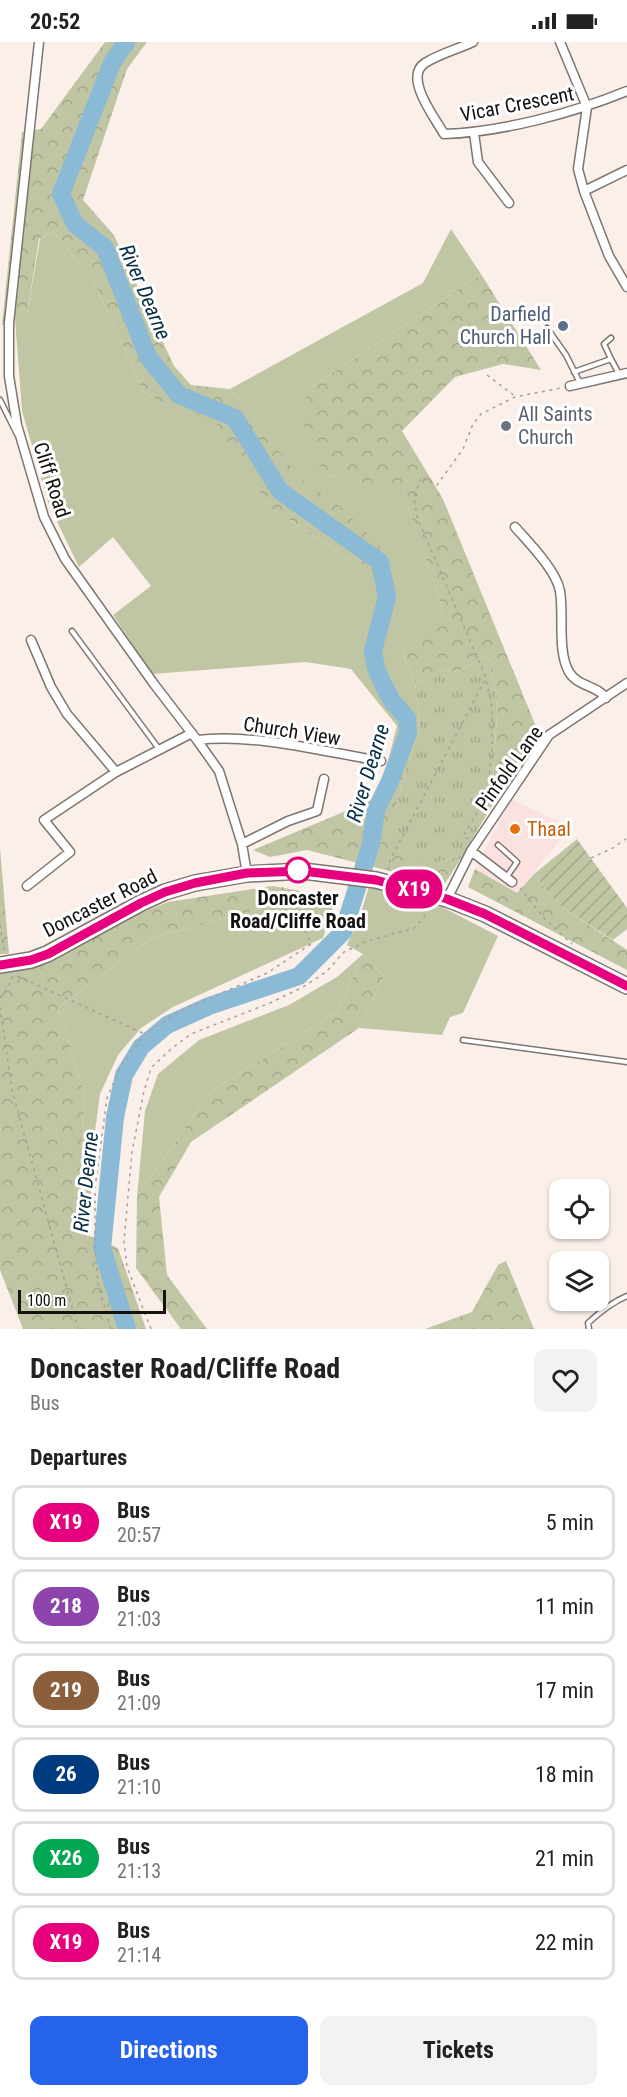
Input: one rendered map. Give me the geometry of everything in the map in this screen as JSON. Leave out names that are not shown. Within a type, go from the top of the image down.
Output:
[{"type":"highway","name":"Doncaster Road","points":[[3,965],[48,954],[165,892],[195,883],[247,873],[283,870],[342,874],[376,880],[440,897],[485,914],[627,986]]},
{"type":"street","name":"Cliff Road","points":[[39,42],[9,323],[9,376],[21,440],[44,517],[65,559],[219,771],[242,844],[247,873]]},
{"type":"street","name":"Vicar Crescent","points":[[473,42],[423,64],[417,75],[417,88],[444,134],[474,133],[587,107],[627,91]]},
{"type":"street","points":[[560,42],[587,107],[578,169],[584,191],[609,256],[627,287]]},
{"type":"street","points":[[474,133],[478,162],[509,203]]},
{"type":"street","points":[[584,191],[627,170]]},
{"type":"street","points":[[575,385],[623,374]]},
{"type":"street","points":[[515,527],[543,561],[560,589],[565,662],[571,675],[581,684],[602,692],[606,698]]},
{"type":"street","points":[[31,640],[51,687],[67,714],[116,772]]},
{"type":"street","name":"Pinfold Lane","points":[[440,897],[549,735],[627,683]]},
{"type":"street","points":[[27,886],[70,852],[44,820],[116,772],[159,750],[195,736]]},
{"type":"street","name":"Church View","points":[[195,736],[263,741],[381,761]]},
{"type":"street","points":[[242,844],[288,821],[317,811],[324,779]]},
{"type":"street","points":[[473,848],[509,880]]},
{"type":"lane","points":[[547,328],[566,355],[574,372],[575,385]]},
{"type":"lane","points":[[611,338],[604,344],[611,359],[623,374]]},
{"type":"lane","points":[[574,372],[611,359]]},
{"type":"lane","points":[[0,400],[13,429],[21,440]]},
{"type":"lane","points":[[72,630],[159,750]]},
{"type":"lane","points":[[498,845],[517,862],[509,880]]},
{"type":"lane","points":[[463,1040],[627,1062]]},
{"type":"lane","points":[[588,1329],[588,1323],[593,1318],[617,1300],[627,1296]]},
{"type":"path","points":[[487,375],[515,397]]},
{"type":"path","points":[[473,848],[463,836],[487,797],[492,749],[492,708],[486,678],[417,517],[414,498],[421,477],[437,485],[449,471],[463,449],[473,424],[481,414],[515,397],[575,385]]},
{"type":"path","points":[[390,860],[486,678]]},
{"type":"path","points":[[591,858],[613,848],[627,838]]},
{"type":"path","points":[[111,1329],[98,1284],[94,1244],[95,1188],[107,1098],[121,1066],[146,1034],[176,1013],[267,973],[311,945],[305,930],[287,915],[282,895],[283,870]]},
{"type":"path","points":[[509,880],[519,887],[545,919],[577,947]]},
{"type":"path","points":[[151,1329],[128,1267],[124,1241],[132,1152],[144,1090],[151,1068],[191,1034],[270,1003],[303,987],[326,972],[344,952],[365,942],[414,928],[440,897]]},
{"type":"path","points":[[0,925],[3,965]]},
{"type":"path","points":[[0,998],[13,975],[146,1034]]},
{"type":"path","points":[[0,1007],[12,1090],[78,1329]]},
{"type":"shaded area","points":[[511,799],[571,827],[517,893],[475,869]]},
{"type":"green space","points":[[105,42],[147,42],[127,69],[83,200],[114,235],[174,366],[191,385],[230,389],[300,478],[339,505],[390,557],[374,593],[360,566],[268,506],[213,418],[174,411],[143,391],[95,284],[53,231],[39,239],[27,314],[2,325],[22,132],[41,129]]},
{"type":"green space","points":[[451,229],[481,274],[310,388],[323,474],[403,491],[443,610],[402,651],[415,683],[420,724],[397,726],[351,669],[306,662],[152,674],[113,615],[151,586],[113,537],[79,567],[49,505],[22,411],[15,319],[27,314],[40,239],[53,231],[95,284],[143,391],[174,411],[213,417],[268,506],[360,566],[374,592],[339,505],[300,479],[230,389],[423,283]]},
{"type":"green space","points":[[481,274],[541,370],[503,364],[455,377],[402,431],[443,499],[537,729],[491,807],[498,699],[487,655],[458,672],[444,670],[415,683],[402,651],[443,610],[403,492],[323,474],[300,415],[310,388]]},
{"type":"green space","points":[[487,655],[498,699],[491,807],[463,855],[434,863],[390,853],[395,809],[420,724],[415,683],[444,670],[458,672]]},
{"type":"green space","points":[[420,724],[395,809],[434,863],[463,855],[444,885],[307,850],[270,857],[253,850],[372,800],[386,769],[397,726]]},
{"type":"green space","points":[[577,839],[627,908],[627,929],[613,940],[556,903],[534,874]]},
{"type":"green space","points":[[0,848],[9,954],[0,954]]},
{"type":"green space","points":[[475,869],[517,893],[534,874],[556,903],[627,950],[627,970],[468,887]]},
{"type":"green space","points":[[272,886],[336,897],[323,938],[173,1007],[141,1028],[118,1055],[100,1094],[93,1146],[89,1236],[78,1231],[85,1094],[58,1008],[152,938],[267,907]]},
{"type":"green space","points":[[272,886],[267,907],[152,938],[58,1008],[85,1094],[78,1231],[118,1248],[146,1329],[23,1329],[0,1270],[0,970],[168,902]]},
{"type":"green space","points":[[369,886],[444,908],[498,936],[463,1013],[450,1017],[442,1035],[359,1028],[384,976],[363,954],[347,945],[361,913]]},
{"type":"green space","points":[[363,954],[337,1012],[210,1092],[137,1197],[145,1111],[158,1074],[199,1040],[289,1005],[337,977]]},
{"type":"green space","points":[[363,954],[384,976],[359,1028],[191,1142],[159,1197],[167,1275],[207,1329],[181,1329],[136,1268],[137,1197],[210,1092],[337,1012]]},
{"type":"green space","points":[[506,1261],[534,1329],[425,1329],[472,1312],[498,1265]]},
{"type":"waterway","name":"River Dearne","points":[[126,42],[112,63],[61,194],[75,224],[105,248],[148,357],[179,395],[235,418],[280,491],[380,562],[387,597],[373,651],[376,668],[382,682],[392,701],[407,718],[408,733],[376,810],[371,844],[343,932],[299,976],[209,1006],[167,1025],[141,1047],[124,1075],[115,1117],[102,1248],[127,1329]]},
{"type":"bus line","name":"X19","points":[[0,965],[31,960],[48,954],[165,892],[195,883],[247,873],[283,870],[342,874],[376,880],[447,899],[485,914],[627,986]]},
{"type":"place","name":"Darfield Church Hall","points":[[563,326]]},
{"type":"place","name":"All Saints Church","points":[[506,426]]},
{"type":"place","name":"Thaal","points":[[515,829]]},
{"type":"place","name":"Doncaster Road/Cliffe Road","points":[[298,870]]}]
